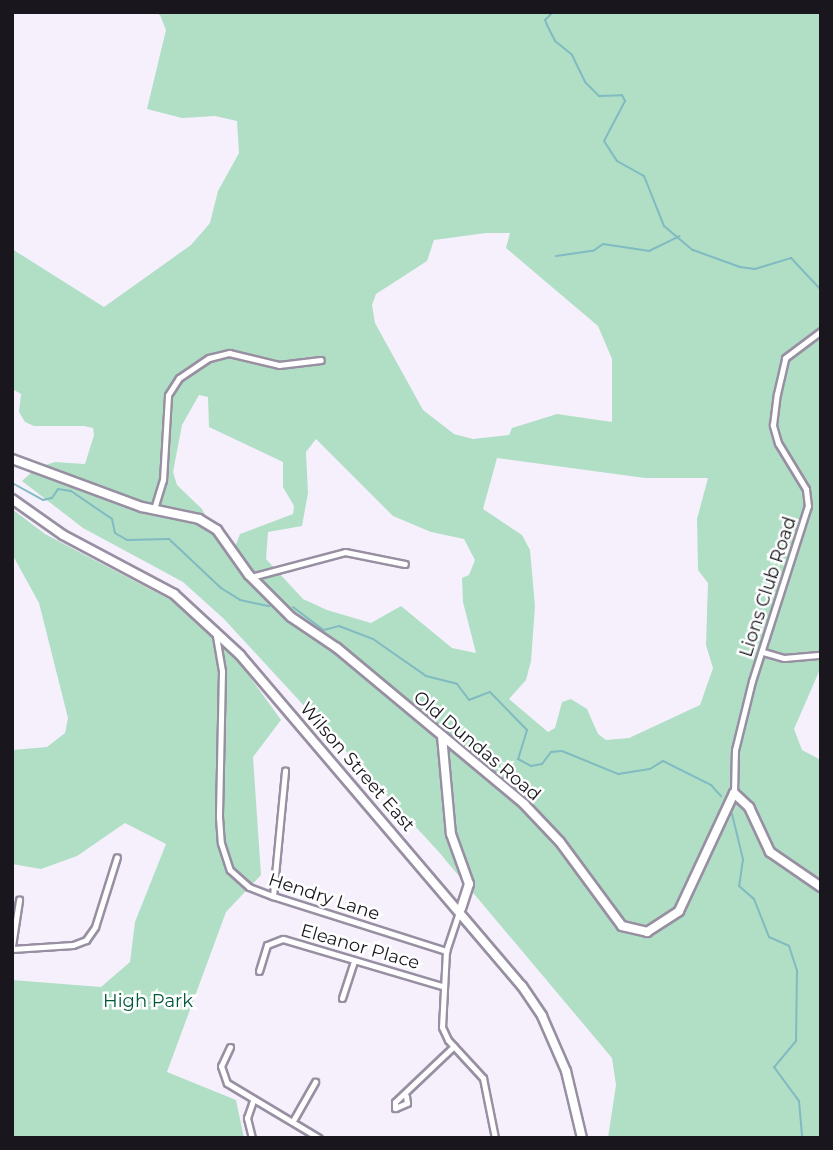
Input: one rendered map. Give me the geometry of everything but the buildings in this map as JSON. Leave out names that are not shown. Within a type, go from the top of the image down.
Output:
[{"type":"street","name":"Lions Club Road","points":[[730,798],[735,750],[808,506],[806,489],[778,443],[773,425],[777,394],[785,358],[821,331]]},
{"type":"street","points":[[154,509],[163,480],[168,395],[179,378],[209,358],[229,353],[279,365],[321,360]]},
{"type":"street","name":"Old Dundas Road","points":[[12,459],[154,509],[192,516],[217,530],[251,577],[291,617],[337,648],[544,824],[601,903],[622,926],[635,932],[658,928],[679,911],[730,798]]},
{"type":"street","name":"Wilson Street East","points":[[16,502],[63,535],[174,594],[215,630],[461,909],[542,1016],[566,1071],[582,1138]]},
{"type":"street","points":[[251,577],[345,552],[405,564]]},
{"type":"street","name":"Hendry Lane","points":[[215,630],[222,671],[221,844],[238,878],[273,896],[446,951]]},
{"type":"street","points":[[763,652],[784,658],[821,655]]},
{"type":"street","points":[[442,736],[449,824],[469,884],[446,951],[442,986],[442,1027],[454,1046],[483,1077],[495,1138]]},
{"type":"street","points":[[273,896],[285,771]]},
{"type":"street","points":[[730,798],[749,807],[770,852],[821,887]]},
{"type":"street","points":[[19,900],[12,947],[73,945],[86,940],[94,927],[117,857]]},
{"type":"street","name":"Eleanor Place","points":[[259,971],[270,942],[283,939],[442,986]]},
{"type":"street","points":[[342,998],[354,961]]},
{"type":"street","points":[[407,1096],[454,1046]]},
{"type":"street","points":[[230,1047],[221,1066],[223,1076],[253,1101],[294,1119],[319,1138]]},
{"type":"street","points":[[294,1119],[315,1082]]},
{"type":"street","points":[[251,1138],[247,1118],[253,1101]]},
{"type":"green space","points":[[153,12],[821,12],[821,667],[794,729],[802,750],[821,760],[821,1138],[608,1138],[616,1085],[612,1058],[438,851],[224,619],[183,582],[83,528],[22,481],[36,468],[55,462],[85,464],[94,435],[93,428],[84,426],[34,426],[25,422],[19,412],[21,394],[12,389],[12,249],[104,307],[191,245],[210,223],[218,191],[239,153],[237,121],[215,116],[182,118],[147,109],[166,30],[160,15]],"holes":[[[486,233],[510,233],[506,248],[598,326],[612,359],[612,422],[557,414],[512,428],[509,435],[473,439],[454,434],[423,410],[375,323],[372,305],[376,294],[427,261],[434,240]],[[199,395],[208,397],[209,427],[283,462],[283,487],[294,506],[293,514],[240,534],[233,552],[226,554],[202,509],[177,485],[173,472],[182,425]],[[316,439],[393,516],[431,532],[464,539],[475,560],[469,575],[462,578],[463,602],[476,653],[452,648],[401,606],[371,623],[327,610],[303,599],[266,559],[268,532],[302,526],[308,493],[306,452]],[[497,458],[645,478],[708,478],[697,519],[698,570],[708,583],[706,645],[713,668],[700,705],[629,738],[606,740],[598,734],[587,709],[571,699],[562,702],[555,728],[548,732],[509,699],[526,680],[531,661],[535,606],[530,550],[522,535],[483,509]]]},
{"type":"green space","name":"High Park","points":[[12,509],[45,534],[184,607],[242,666],[281,720],[253,757],[261,875],[226,912],[167,1072],[236,1100],[244,1138],[12,1138],[12,980],[101,987],[130,962],[135,922],[166,844],[125,823],[77,856],[41,869],[12,864],[12,750],[47,747],[65,733],[68,718],[39,603],[12,554]]},
{"type":"waterway","points":[[553,12],[545,20],[547,25],[555,41],[572,55],[585,82],[599,96],[622,95],[625,101],[604,141],[617,161],[644,176],[664,226],[693,250],[740,267],[755,269],[791,258],[821,290]]},
{"type":"waterway","points":[[556,256],[593,251],[603,244],[649,251],[680,236]]},
{"type":"waterway","points":[[14,484],[43,500],[52,498],[58,489],[71,491],[112,519],[115,533],[127,540],[169,539],[221,588],[240,600],[269,606]]},
{"type":"waterway","points":[[293,607],[324,630],[339,626],[373,639],[426,676],[457,684],[469,700],[490,692],[527,730],[518,759],[531,766],[542,764],[551,752],[562,751],[618,774],[650,769],[663,761],[711,785],[721,796]]},
{"type":"waterway","points":[[732,814],[743,859],[739,886],[754,899],[769,937],[789,946],[797,970],[796,1041],[774,1067],[799,1101],[802,1138]]}]
